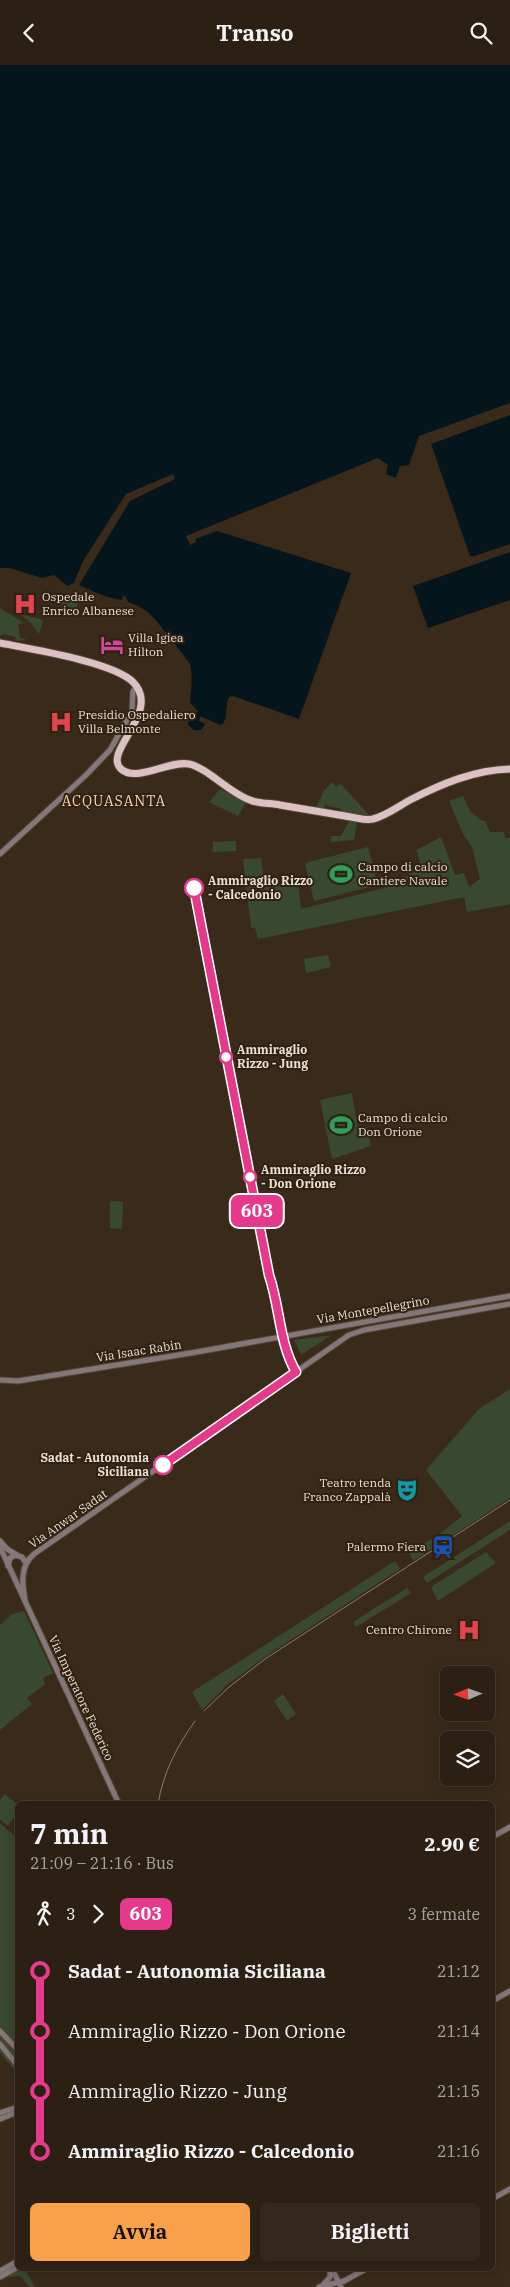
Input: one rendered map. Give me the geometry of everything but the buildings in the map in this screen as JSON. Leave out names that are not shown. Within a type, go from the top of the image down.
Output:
[{"type":"main road","points":[[0,643],[99,665],[125,677],[137,687],[140,697],[140,715],[117,760],[119,767],[126,773],[134,775],[180,763],[197,767],[220,784],[251,801],[371,820],[448,782],[493,769],[510,769]]},
{"type":"street","points":[[0,853],[85,775],[110,749],[132,711],[133,691],[137,687]]},
{"type":"street","name":"Via Montepellegrino","points":[[280,1337],[510,1296]]},
{"type":"street","points":[[470,1303],[471,1311]]},
{"type":"street","name":"Via Montepellegrino","points":[[353,1333],[510,1304]]},
{"type":"street","name":"Via Anwar Sadat","points":[[26,1563],[50,1543],[353,1333]]},
{"type":"street","name":"Via Isaac Rabin","points":[[0,1380],[18,1381],[280,1337]]},
{"type":"street","points":[[0,1541],[7,1549],[22,1557],[26,1563],[24,1570],[25,1600]]},
{"type":"street","name":"Via Imperatore Federico","points":[[0,1547],[118,1801]]},
{"type":"street","points":[[18,1555],[10,1558],[9,1568],[17,1573],[24,1570]]},
{"type":"street","points":[[495,1835],[510,1827]]},
{"type":"street","points":[[495,1999],[510,1991]]},
{"type":"street","points":[[0,2031],[15,2047]]},
{"type":"street","points":[[0,2044],[15,2062]]},
{"type":"street","points":[[0,2113],[15,2108]]},
{"type":"street","points":[[0,2119],[15,2113]]},
{"type":"street","points":[[495,2197],[510,2189]]},
{"type":"street","points":[[0,2271],[15,2263]]},
{"type":"street","points":[[0,2277],[15,2269]]},
{"type":"street","points":[[319,2287],[329,2280],[331,2271]]},
{"type":"street","points":[[332,2271],[340,2285]]},
{"type":"street","points":[[319,2287],[340,2285],[363,2271]]},
{"type":"green space","points":[[58,593],[79,598],[76,609],[55,604]]},
{"type":"green space","points":[[0,608],[24,623],[18,624],[20,638],[25,638],[24,641],[15,640],[16,637],[3,634],[0,636]]},
{"type":"green space","points":[[20,614],[43,620],[39,634],[31,623]]},
{"type":"green space","points":[[332,782],[336,787],[341,784],[370,816],[341,812],[341,809],[325,805],[324,809],[316,808],[324,791]]},
{"type":"green space","points":[[220,789],[246,802],[238,816],[209,802]]},
{"type":"green space","points":[[463,796],[470,811],[482,821],[485,821],[490,832],[504,832],[505,838],[510,838],[510,904],[467,912],[464,897],[258,939],[255,928],[251,928],[243,859],[261,858],[264,884],[298,881],[301,909],[388,887],[409,875],[409,873],[421,865],[416,850],[441,837],[455,875],[464,873],[469,887],[480,879],[472,847],[463,834],[449,801]]},
{"type":"green space","points":[[350,820],[357,821],[354,840],[331,842],[331,836],[341,836]]},
{"type":"green space","points":[[236,841],[236,851],[213,852],[213,842]]},
{"type":"green space","name":"Campo di calcio Cantiere Navale","points":[[368,847],[378,885],[314,901],[305,863]]},
{"type":"green space","points":[[328,955],[331,967],[306,973],[304,959]]},
{"type":"green space","name":"Campo di calcio Don Orione","points":[[352,1093],[358,1129],[368,1127],[371,1146],[332,1159],[320,1100]]},
{"type":"green space","points":[[110,1201],[123,1202],[122,1229],[110,1228]]},
{"type":"green space","points":[[330,1336],[301,1355],[294,1340]]},
{"type":"green space","points":[[510,1389],[510,1498],[443,1542],[440,1534],[462,1516],[426,1470],[479,1409]]},
{"type":"green space","points":[[510,1521],[510,1530],[427,1583],[423,1577]]},
{"type":"green space","points":[[432,1539],[438,1545],[413,1561],[409,1552]]},
{"type":"green space","points":[[486,1552],[496,1563],[438,1601],[431,1587]]},
{"type":"green space","points":[[395,1561],[400,1569],[275,1650],[228,1684],[202,1710],[192,1692]]},
{"type":"green space","points":[[407,1588],[411,1593],[356,1627],[353,1622]]},
{"type":"green space","points":[[24,1611],[53,1673],[43,1678],[45,1684],[27,1698],[32,1704],[0,1730],[0,1625],[12,1614]]},
{"type":"green space","points":[[283,1694],[296,1714],[287,1721],[274,1701]]},
{"type":"green space","points":[[5,1794],[15,1802],[15,1817],[8,1826],[0,1819],[0,1800]]},
{"type":"green space","points":[[0,1823],[15,1836],[15,2071],[0,2052]]},
{"type":"green space","points":[[15,2271],[26,2271],[35,2287],[30,2287],[20,2276],[1,2278]]},
{"type":"shaded area","points":[[0,65],[510,65],[510,403],[419,436],[409,465],[400,466],[396,478],[386,474],[388,465],[378,458],[186,536],[190,545],[196,542],[195,539],[217,531],[351,573],[299,719],[233,696],[229,697],[223,724],[220,725],[200,716],[199,721],[205,724],[201,730],[194,730],[187,724],[198,711],[190,703],[192,679],[190,664],[171,639],[149,613],[128,602],[123,595],[122,600],[117,599],[79,585],[130,501],[175,479],[173,474],[126,494],[83,561],[74,583],[67,586],[54,575],[42,578],[9,568],[0,568]]},
{"type":"shaded area","points":[[510,415],[510,544],[470,556],[431,444]]},
{"type":"shaded area","points":[[510,552],[510,600],[428,628],[413,586]]},
{"type":"railway","points":[[204,1711],[229,1687],[265,1659],[510,1500]]},
{"type":"railway","points":[[159,1801],[163,1781],[172,1760],[182,1740],[195,1721]]},
{"type":"bus line","name":"603","points":[[163,1465],[296,1372],[285,1350],[279,1311],[269,1275],[199,923],[194,888]]},
{"type":"place","name":"Ospedale Enrico Albanese","points":[[25,604]]},
{"type":"place","name":"Villa Igiea Hilton","points":[[112,645]]},
{"type":"place","name":"Presidio Ospedaliero Villa Belmonte","points":[[61,722]]},
{"type":"place","name":"Campo di calcio Cantiere Navale","points":[[341,874]]},
{"type":"place","name":"Ammiraglio Rizzo - Calcedonio","points":[[194,888]]},
{"type":"place","name":"Ammiraglio Rizzo - Jung","points":[[226,1057]]},
{"type":"place","name":"Campo di calcio Don Orione","points":[[341,1125]]},
{"type":"place","name":"Ammiraglio Rizzo - Don Orione","points":[[250,1177]]},
{"type":"place","name":"Sadat - Autonomia Siciliana","points":[[163,1465]]},
{"type":"place","name":"Teatro tenda Franco Zappalà","points":[[407,1490]]},
{"type":"place","name":"Palermo Fiera","points":[[443,1547]]},
{"type":"place","name":"Centro Chirone","points":[[469,1630]]},
{"type":"district","name":"ACQUASANTA","points":[[114,801]]}]
